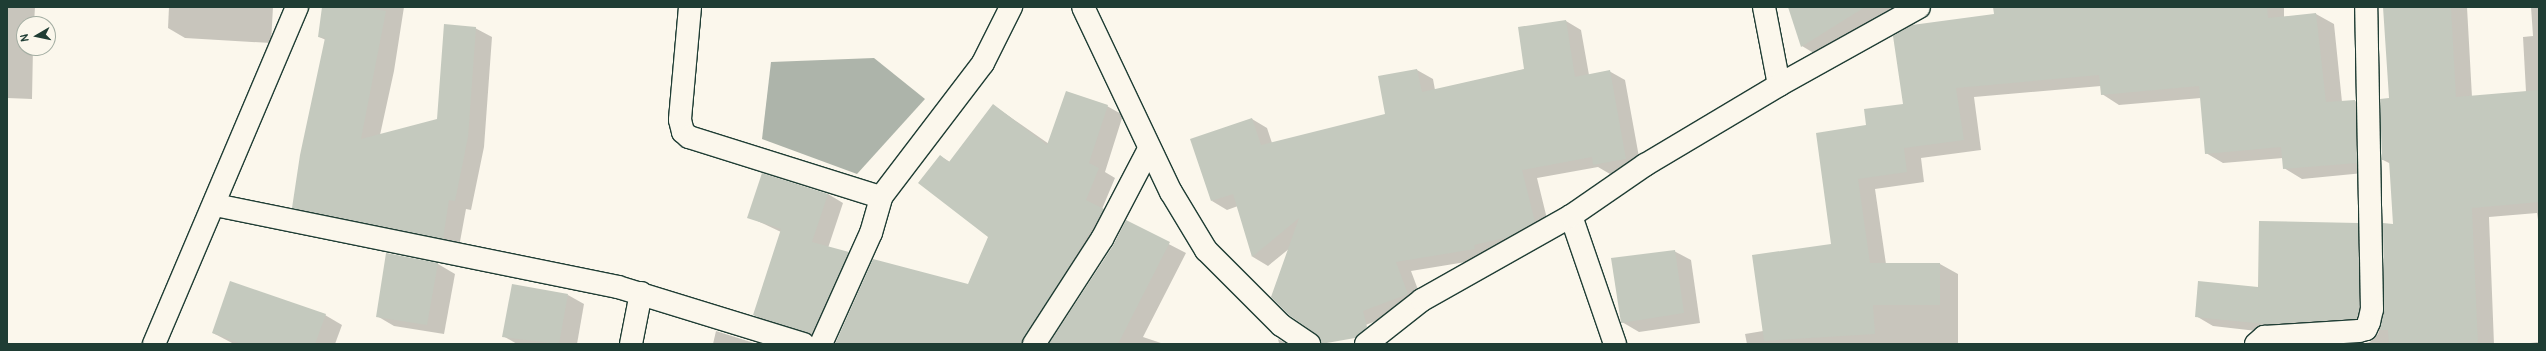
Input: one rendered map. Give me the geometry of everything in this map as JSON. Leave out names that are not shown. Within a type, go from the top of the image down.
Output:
[{"type":"street","points":[[154,344],[215,205],[297,7]]},
{"type":"street","points":[[690,7],[680,120],[683,132],[689,137],[881,196]]},
{"type":"street","points":[[821,344],[871,233],[881,196],[983,63],[1011,7]]},
{"type":"street","points":[[1083,7],[1149,149],[1171,192],[1206,250],[1281,324],[1309,344]]},
{"type":"street","points":[[1764,7],[1779,85]]},
{"type":"street","points":[[1366,344],[1422,300],[1571,216],[1645,165],[1779,85],[1919,7]]},
{"type":"street","points":[[2256,344],[2264,337],[2359,332],[2366,328],[2369,322],[2372,309],[2366,7]]},
{"type":"street","points":[[1034,344],[1102,239],[1149,149]]},
{"type":"street","points":[[215,205],[594,282],[641,294],[804,344]]},
{"type":"street","points":[[1571,216],[1615,344]]},
{"type":"street","points":[[631,344],[641,294]]},
{"type":"shaded area","points":[[874,58],[925,99],[857,174],[762,139],[771,62]]},
{"type":"building","points":[[322,7],[360,7],[386,11],[361,139],[437,119],[444,24],[476,27],[468,137],[455,201],[449,200],[443,239],[292,208],[300,155],[325,38],[318,37]]},
{"type":"building","points":[[1788,7],[1865,7],[1801,47]]},
{"type":"building","points":[[1993,7],[2267,7],[2268,18],[2316,13],[2326,102],[2355,100],[2357,163],[2283,169],[2281,147],[2205,154],[2199,86],[2101,95],[2099,75],[1956,88],[1964,140],[1904,148],[1907,172],[1858,179],[1870,263],[1940,263],[1940,305],[1873,305],[1875,334],[1764,341],[1752,255],[1831,244],[1816,133],[1866,125],[1864,109],[1903,104],[1893,36],[1912,25],[1994,14]]},
{"type":"building","points":[[2383,7],[2451,7],[2456,97],[2539,90],[2539,202],[2472,208],[2478,344],[2389,344],[2388,330],[2379,330],[2384,309],[2383,223],[2393,224],[2389,160],[2382,160],[2380,99],[2389,98]]},
{"type":"building","points":[[1566,20],[1575,77],[1610,70],[1626,159],[1593,165],[1592,157],[1522,170],[1535,222],[1509,237],[1474,245],[1475,249],[1396,262],[1408,294],[1363,311],[1367,327],[1355,338],[1321,344],[1316,334],[1289,315],[1271,297],[1299,218],[1252,257],[1233,194],[1211,201],[1190,139],[1252,118],[1261,145],[1385,114],[1378,76],[1417,69],[1422,92],[1524,69],[1518,27]]},
{"type":"building","points":[[1066,91],[1108,105],[1089,163],[1099,168],[1086,200],[1104,209],[1022,344],[835,344],[873,259],[968,284],[988,237],[918,183],[940,155],[949,162],[993,104],[1047,145]]},
{"type":"building","points":[[762,173],[828,194],[812,242],[849,252],[811,335],[753,315],[781,229],[747,218]]},
{"type":"building","points":[[1126,220],[1170,242],[1118,344],[1049,344],[1113,246]]},
{"type":"building","points":[[2259,221],[2358,223],[2359,308],[2357,319],[2265,324],[2195,317],[2198,281],[2258,287]]},
{"type":"building","points":[[1675,250],[1684,313],[1621,323],[1611,258]]},
{"type":"building","points":[[386,253],[438,263],[427,325],[376,317]]},
{"type":"building","points":[[230,281],[326,314],[315,344],[242,344],[212,333]]},
{"type":"building","points":[[512,284],[568,294],[559,344],[502,337]]}]
